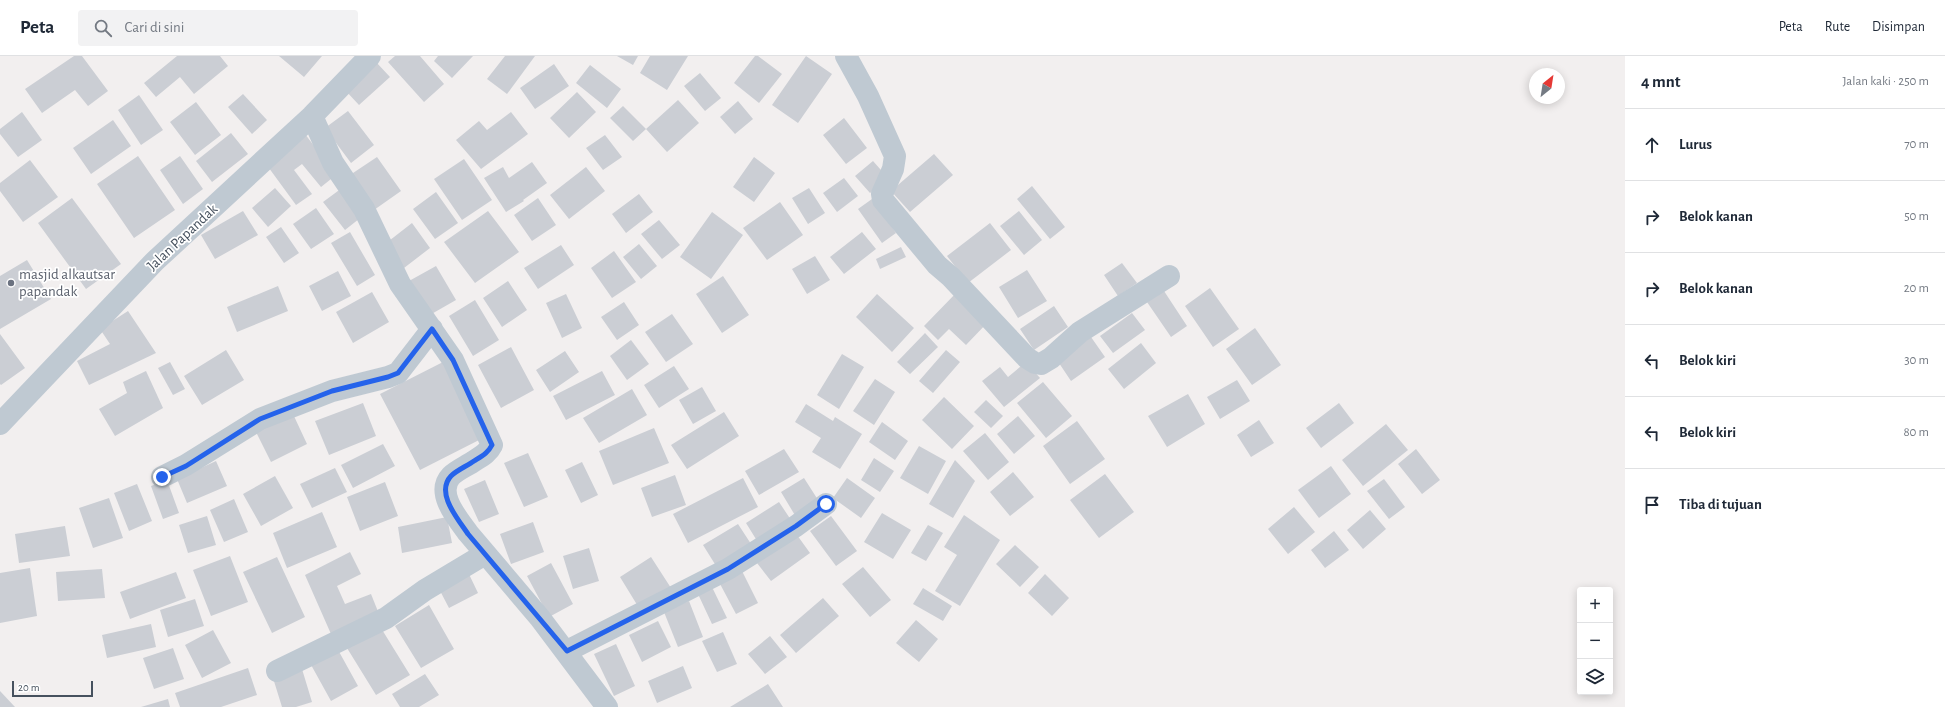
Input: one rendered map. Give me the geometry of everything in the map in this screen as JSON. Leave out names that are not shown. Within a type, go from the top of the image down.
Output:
[{"type":"street","name":"Jalan Papandak","points":[[0,424],[155,262],[312,116],[370,56]]},
{"type":"street","points":[[846,56],[868,96],[895,156],[893,169],[882,194],[884,200],[937,265],[951,277],[1027,358],[1035,363],[1041,364],[1051,358],[1080,332],[1169,276]]},
{"type":"street","points":[[312,116],[333,163],[364,209],[400,284],[453,360],[492,445],[487,453],[451,476],[446,484],[445,492],[456,515],[468,534],[567,651],[607,707]]},
{"type":"street","points":[[162,477],[186,466],[260,419],[332,391],[388,377],[398,373],[432,329]]},
{"type":"street","points":[[567,651],[728,569],[796,526],[826,504]]},
{"type":"street","points":[[277,671],[386,618],[425,590],[485,554]]},
{"type":"building","points":[[74,56],[82,56],[108,91],[88,106],[75,90],[42,113],[25,89]]},
{"type":"building","points":[[177,56],[220,56],[228,66],[194,94],[180,77],[156,97],[144,83]]},
{"type":"building","points":[[279,56],[322,56],[304,77]]},
{"type":"building","points":[[395,56],[420,56],[444,84],[424,102],[388,62]]},
{"type":"building","points":[[438,56],[473,56],[452,78],[434,61]]},
{"type":"building","points":[[505,56],[535,56],[507,94],[487,79]]},
{"type":"building","points":[[617,56],[638,56],[633,65]]},
{"type":"building","points":[[650,56],[688,56],[667,90],[640,73]]},
{"type":"building","points":[[755,56],[758,56],[782,74],[759,103],[734,83]]},
{"type":"building","points":[[806,56],[832,74],[798,123],[772,105]]},
{"type":"building","points":[[376,62],[390,77],[359,105],[345,90]]},
{"type":"building","points":[[554,64],[569,86],[535,109],[520,88]]},
{"type":"building","points":[[590,65],[621,89],[607,108],[576,83]]},
{"type":"building","points":[[700,73],[721,98],[705,111],[684,86]]},
{"type":"building","points":[[577,92],[596,112],[569,138],[550,118]]},
{"type":"building","points":[[243,94],[267,120],[252,134],[228,107]]},
{"type":"building","points":[[139,95],[163,130],[141,145],[118,110]]},
{"type":"building","points":[[678,100],[699,123],[667,152],[646,129]]},
{"type":"building","points":[[738,101],[753,119],[735,134],[720,117]]},
{"type":"building","points":[[196,102],[221,135],[195,155],[170,122]]},
{"type":"building","points":[[623,106],[646,129],[633,141],[610,118]]},
{"type":"building","points":[[348,111],[374,145],[351,163],[325,128]]},
{"type":"building","points":[[22,112],[42,140],[18,157],[0,134],[0,129]]},
{"type":"building","points":[[511,112],[528,134],[481,169],[456,140],[479,121],[487,130]]},
{"type":"building","points":[[844,118],[867,148],[846,164],[823,135]]},
{"type":"building","points":[[113,120],[131,146],[91,174],[73,148]]},
{"type":"building","points":[[231,133],[248,154],[212,182],[196,161]]},
{"type":"building","points":[[305,134],[336,175],[321,187],[302,164],[294,170],[312,194],[296,205],[266,164]]},
{"type":"building","points":[[605,135],[622,157],[603,170],[586,148]]},
{"type":"building","points":[[934,154],[953,175],[910,212],[891,191]]},
{"type":"building","points":[[138,156],[175,210],[134,238],[97,184]]},
{"type":"building","points":[[180,156],[203,189],[183,204],[160,170]]},
{"type":"building","points":[[377,157],[401,191],[374,210],[350,175]]},
{"type":"building","points":[[754,157],[775,173],[754,202],[733,187]]},
{"type":"building","points":[[464,159],[492,200],[462,220],[434,179]]},
{"type":"building","points":[[30,160],[58,197],[23,222],[0,191],[0,183]]},
{"type":"building","points":[[873,161],[888,178],[870,193],[855,176]]},
{"type":"building","points":[[532,162],[547,183],[523,200],[524,201],[506,212],[484,178],[503,167],[509,178]]},
{"type":"building","points":[[586,167],[605,191],[569,219],[550,195]]},
{"type":"building","points":[[844,178],[858,196],[837,212],[823,193]]},
{"type":"building","points":[[1032,186],[1065,227],[1050,239],[1017,199]]},
{"type":"building","points":[[275,188],[291,206],[268,227],[252,208]]},
{"type":"building","points":[[342,188],[364,215],[345,230],[323,202]]},
{"type":"building","points":[[809,188],[825,213],[808,224],[792,198]]},
{"type":"building","points":[[436,192],[458,223],[435,239],[413,209]]},
{"type":"building","points":[[639,194],[653,212],[626,233],[612,214]]},
{"type":"building","points":[[72,198],[121,264],[86,289],[38,223]]},
{"type":"building","points":[[538,198],[556,225],[532,241],[514,215]]},
{"type":"building","points":[[872,199],[896,233],[882,243],[858,209]]},
{"type":"building","points":[[780,202],[803,235],[767,260],[743,228]]},
{"type":"building","points":[[316,208],[334,234],[311,249],[293,224]]},
{"type":"building","points":[[243,211],[258,235],[215,259],[201,235]]},
{"type":"building","points":[[488,211],[519,252],[475,283],[444,242]]},
{"type":"building","points":[[1019,211],[1042,240],[1024,255],[1000,226]]},
{"type":"building","points":[[712,212],[743,235],[711,279],[680,257]]},
{"type":"building","points":[[659,220],[680,245],[662,259],[641,234]]},
{"type":"building","points":[[412,223],[430,248],[404,268],[385,244]]},
{"type":"building","points":[[990,223],[1011,250],[968,283],[947,256]]},
{"type":"building","points":[[281,227],[299,253],[284,263],[266,237]]},
{"type":"building","points":[[350,232],[375,275],[357,286],[331,243]]},
{"type":"building","points":[[862,232],[876,249],[844,274],[830,257]]},
{"type":"building","points":[[639,244],[657,266],[641,279],[623,257]]},
{"type":"building","points":[[561,245],[574,265],[538,289],[524,268]]},
{"type":"building","points":[[901,247],[906,257],[880,269],[876,259]]},
{"type":"building","points":[[614,251],[636,282],[612,298],[591,268]]},
{"type":"building","points":[[815,256],[830,280],[807,294],[792,269]]},
{"type":"building","points":[[27,260],[51,299],[0,329],[0,276]]},
{"type":"building","points":[[1122,263],[1137,283],[1118,296],[1104,275]]},
{"type":"building","points":[[436,266],[456,300],[428,316],[409,281]]},
{"type":"building","points":[[1027,270],[1047,301],[1018,318],[999,287]]},
{"type":"building","points":[[338,271],[351,296],[322,311],[309,286]]},
{"type":"building","points":[[723,276],[749,315],[722,333],[696,294]]},
{"type":"building","points":[[508,281],[527,310],[502,327],[483,298]]},
{"type":"building","points":[[278,286],[288,311],[237,332],[227,307]]},
{"type":"building","points":[[1210,288],[1239,329],[1213,347],[1185,306]]},
{"type":"building","points":[[1164,291],[1187,326],[1171,337],[1147,302]]},
{"type":"building","points":[[372,292],[389,322],[353,343],[336,312]]},
{"type":"building","points":[[957,292],[988,322],[966,345],[949,329],[938,340],[924,326]]},
{"type":"building","points":[[566,294],[582,328],[562,338],[546,303]]},
{"type":"building","points":[[877,294],[914,328],[892,352],[856,317]]},
{"type":"building","points":[[475,300],[499,340],[473,356],[449,316]]},
{"type":"building","points":[[624,302],[639,325],[617,340],[601,317]]},
{"type":"building","points":[[1054,306],[1068,327],[1034,350],[1020,329]]},
{"type":"building","points":[[128,311],[156,353],[89,385],[77,361],[110,344],[100,329]]},
{"type":"building","points":[[1132,313],[1145,330],[1113,353],[1100,336]]},
{"type":"building","points":[[672,314],[693,344],[666,362],[645,332]]},
{"type":"building","points":[[1255,328],[1281,365],[1252,385],[1226,349]]},
{"type":"building","points":[[925,333],[938,347],[910,374],[897,362]]},
{"type":"building","points":[[0,334],[25,368],[1,385],[0,384]]},
{"type":"building","points":[[1091,337],[1105,357],[1071,381],[1057,360]]},
{"type":"building","points":[[631,340],[649,364],[627,380],[610,356]]},
{"type":"building","points":[[1141,343],[1156,363],[1124,389],[1108,369]]},
{"type":"building","points":[[511,347],[534,390],[501,408],[478,365]]},
{"type":"building","points":[[226,350],[244,380],[202,405],[184,376]]},
{"type":"building","points":[[946,350],[960,362],[933,393],[919,381]]},
{"type":"building","points":[[565,351],[579,372],[550,392],[536,370]]},
{"type":"building","points":[[842,354],[864,367],[839,409],[817,395]]},
{"type":"building","points":[[445,361],[485,437],[420,470],[380,394]]},
{"type":"building","points":[[170,362],[185,389],[173,395],[158,368]]},
{"type":"building","points":[[1026,362],[1040,378],[1004,407],[982,381],[1000,367],[1008,377]]},
{"type":"building","points":[[674,366],[689,389],[659,408],[644,385]]},
{"type":"building","points":[[146,371],[163,408],[115,436],[99,409],[127,393],[123,382]]},
{"type":"building","points":[[602,371],[615,395],[566,420],[553,396]]},
{"type":"building","points":[[875,379],[895,392],[874,425],[853,411]]},
{"type":"building","points":[[1237,380],[1250,401],[1220,419],[1207,397]]},
{"type":"building","points":[[1043,382],[1072,416],[1046,438],[1017,403]]},
{"type":"building","points":[[702,387],[716,411],[693,424],[679,400]]},
{"type":"building","points":[[632,389],[647,415],[599,443],[583,418]]},
{"type":"building","points":[[1188,394],[1205,424],[1167,447],[1148,416]]},
{"type":"building","points":[[944,397],[974,426],[952,449],[922,420]]},
{"type":"building","points":[[986,400],[1003,416],[991,428],[974,412]]},
{"type":"building","points":[[363,403],[376,436],[329,455],[315,421]]},
{"type":"building","points":[[1339,403],[1354,423],[1321,448],[1306,428]]},
{"type":"building","points":[[806,404],[833,421],[835,417],[862,434],[840,469],[812,452],[821,438],[795,422]]},
{"type":"building","points":[[724,412],[739,436],[687,469],[671,445]]},
{"type":"building","points":[[293,414],[307,444],[271,462],[256,432]]},
{"type":"building","points":[[1018,416],[1035,436],[1014,454],[997,434]]},
{"type":"building","points":[[1259,420],[1274,443],[1251,457],[1237,435]]},
{"type":"building","points":[[1077,421],[1105,459],[1070,484],[1043,446]]},
{"type":"building","points":[[882,422],[908,441],[895,460],[869,442]]},
{"type":"building","points":[[1386,424],[1408,450],[1363,486],[1342,460]]},
{"type":"building","points":[[654,428],[669,463],[613,485],[599,451]]},
{"type":"building","points":[[985,433],[1009,462],[988,480],[963,451]]},
{"type":"building","points":[[383,444],[395,466],[353,488],[341,465]]},
{"type":"building","points":[[919,446],[946,461],[928,494],[900,478]]},
{"type":"building","points":[[784,449],[799,472],[759,495],[745,471]]},
{"type":"building","points":[[1416,449],[1440,480],[1422,494],[1398,464]]},
{"type":"building","points":[[528,453],[548,497],[524,507],[504,463]]},
{"type":"building","points":[[874,458],[894,471],[880,492],[861,480]]},
{"type":"building","points":[[955,460],[975,481],[953,518],[929,504]]},
{"type":"building","points":[[216,461],[227,486],[187,503],[177,479]]},
{"type":"building","points":[[582,462],[598,495],[581,503],[565,470]]},
{"type":"building","points":[[1331,466],[1351,494],[1319,518],[1298,490]]},
{"type":"building","points":[[335,468],[347,492],[312,508],[300,484]]},
{"type":"building","points":[[1013,472],[1034,497],[1010,516],[990,492]]},
{"type":"building","points":[[1105,474],[1134,512],[1099,538],[1070,500]]},
{"type":"building","points":[[675,475],[686,505],[652,517],[641,488]]},
{"type":"building","points":[[275,476],[293,508],[261,526],[243,494]]},
{"type":"building","points":[[743,478],[758,507],[688,543],[673,514]]},
{"type":"building","points":[[804,478],[820,503],[796,517],[781,492]]},
{"type":"building","points":[[847,478],[875,498],[861,518],[833,498]]},
{"type":"building","points":[[1384,479],[1405,507],[1389,519],[1367,491]]},
{"type":"building","points":[[167,480],[179,513],[163,519],[151,486]]},
{"type":"building","points":[[485,480],[499,514],[479,522],[464,489]]},
{"type":"building","points":[[385,482],[398,516],[360,531],[347,497]]},
{"type":"building","points":[[137,484],[152,521],[129,531],[114,493]]},
{"type":"building","points":[[109,498],[123,538],[93,548],[79,508]]},
{"type":"building","points":[[234,499],[248,532],[224,542],[210,510]]},
{"type":"building","points":[[779,502],[793,523],[759,544],[746,523]]},
{"type":"building","points":[[1294,507],[1315,532],[1288,554],[1268,529]]},
{"type":"building","points":[[1370,510],[1386,529],[1363,549],[1347,530]]},
{"type":"building","points":[[322,512],[337,547],[287,568],[273,533]]},
{"type":"building","points":[[882,513],[911,530],[893,559],[864,542]]},
{"type":"building","points":[[964,515],[1000,540],[960,606],[935,591],[957,555],[944,547]]},
{"type":"building","points":[[207,516],[216,545],[188,553],[179,525]]},
{"type":"building","points":[[831,516],[857,551],[836,566],[810,531]]},
{"type":"building","points":[[447,517],[452,543],[402,553],[398,527]]},
{"type":"building","points":[[533,522],[544,552],[511,564],[500,534]]},
{"type":"building","points":[[738,524],[753,547],[718,569],[703,545]]},
{"type":"building","points":[[928,525],[943,533],[926,561],[911,553]]},
{"type":"building","points":[[65,526],[70,556],[19,563],[15,534]]},
{"type":"building","points":[[1334,531],[1349,550],[1325,568],[1311,550]]},
{"type":"building","points":[[797,535],[810,553],[771,581],[757,563]]},
{"type":"building","points":[[1015,545],[1039,567],[1020,587],[996,564]]},
{"type":"building","points":[[589,548],[599,581],[573,589],[563,556]]},
{"type":"building","points":[[350,552],[361,574],[337,586],[345,604],[371,594],[379,614],[331,634],[305,575]]},
{"type":"building","points":[[230,556],[248,602],[211,616],[193,570]]},
{"type":"building","points":[[277,557],[305,617],[272,633],[243,572]]},
{"type":"building","points":[[651,557],[671,588],[639,608],[620,577]]},
{"type":"building","points":[[551,563],[573,604],[549,617],[527,576]]},
{"type":"building","points":[[863,567],[891,600],[870,617],[842,584]]},
{"type":"building","points":[[30,568],[37,616],[0,623],[0,573]]},
{"type":"building","points":[[102,569],[105,598],[58,601],[56,572]]},
{"type":"building","points":[[467,570],[478,593],[449,608],[437,585]]},
{"type":"building","points":[[742,571],[758,603],[736,614],[719,582]]},
{"type":"building","points":[[176,572],[186,598],[130,619],[120,592]]},
{"type":"building","points":[[1045,574],[1069,598],[1052,616],[1028,593]]},
{"type":"building","points":[[712,587],[727,618],[712,624],[698,594]]},
{"type":"building","points":[[923,588],[952,606],[943,621],[913,604]]},
{"type":"building","points":[[823,598],[839,616],[796,653],[780,635]]},
{"type":"building","points":[[195,599],[204,626],[168,637],[160,610]]},
{"type":"building","points":[[689,601],[703,637],[678,647],[664,612]]},
{"type":"building","points":[[429,605],[454,649],[421,668],[395,626]]},
{"type":"building","points":[[916,620],[938,639],[919,662],[896,643]]},
{"type":"building","points":[[658,621],[671,647],[642,662],[629,635]]},
{"type":"building","points":[[151,624],[156,647],[107,658],[102,635]]},
{"type":"building","points":[[381,628],[410,675],[376,695],[347,648]]},
{"type":"building","points":[[213,630],[231,663],[202,678],[185,645]]},
{"type":"building","points":[[723,632],[737,664],[717,672],[702,641]]},
{"type":"building","points":[[770,636],[787,657],[765,674],[748,654]]},
{"type":"building","points":[[616,644],[635,686],[614,696],[594,654]]},
{"type":"building","points":[[173,648],[184,679],[154,689],[143,658]]},
{"type":"building","points":[[337,648],[358,686],[331,701],[310,663]]},
{"type":"building","points":[[683,666],[692,688],[657,703],[648,681]]},
{"type":"building","points":[[248,668],[257,695],[221,707],[180,707],[175,693]]},
{"type":"building","points":[[302,669],[312,702],[296,707],[282,707],[273,678]]},
{"type":"building","points":[[425,674],[439,695],[419,707],[400,707],[392,694]]},
{"type":"building","points":[[768,684],[783,707],[730,707]]},
{"type":"building","points":[[0,691],[15,707],[0,707]]},
{"type":"building","points":[[168,699],[170,707],[141,707]]},
{"type":"place","name":"masjid alkautsar papandak","points":[[11,283]]},
{"type":"route","points":[[162,477],[186,466],[260,419],[332,391],[388,377],[398,373],[432,329],[453,360],[492,445],[487,453],[451,476],[446,484],[445,492],[456,515],[468,534],[567,651],[728,569],[796,526],[826,504]]}]
